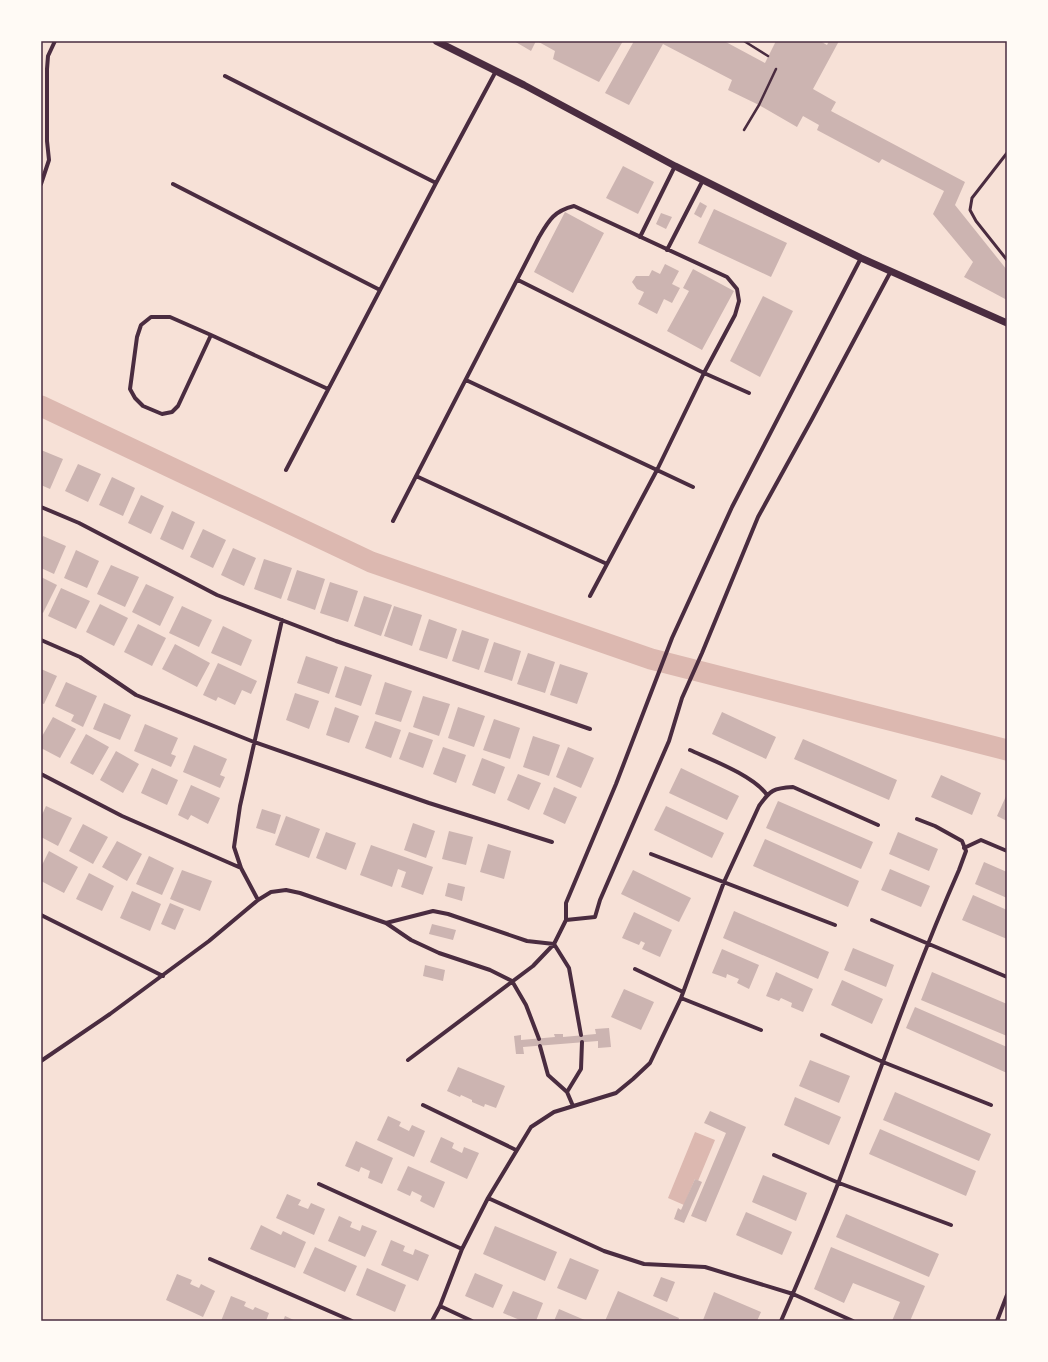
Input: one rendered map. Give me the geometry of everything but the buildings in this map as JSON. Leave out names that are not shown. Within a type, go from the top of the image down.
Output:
[{"type":"street","points":[[41,184],[49,160],[47,127],[48,56],[55,41]]},
{"type":"street","points":[[436,41],[496,71],[675,166],[761,209],[861,258],[1007,322]]},
{"type":"street","points":[[286,470],[436,182],[496,71]]},
{"type":"street","points":[[225,76],[436,182]]},
{"type":"street","points":[[640,237],[675,166]]},
{"type":"street","points":[[667,250],[703,179]]},
{"type":"street","points":[[173,184],[380,290]]},
{"type":"street","points":[[393,521],[548,223],[561,210],[574,206],[727,277],[737,289],[739,301],[735,315],[704,373],[657,470],[590,596]]},
{"type":"street","points":[[408,1060],[533,966],[554,944],[566,920],[566,903],[616,784],[650,692],[672,638],[732,507],[861,258]]},
{"type":"street","points":[[566,920],[595,917],[600,900],[669,741],[682,698],[758,517],[891,271]]},
{"type":"street","points":[[518,280],[704,373],[749,393]]},
{"type":"street","points":[[211,335],[178,406],[172,412],[162,414],[143,406],[130,389],[137,337],[141,325],[151,317],[170,317],[211,335],[328,389]]},
{"type":"street","points":[[466,380],[693,487]]},
{"type":"street","points":[[416,476],[607,564]]},
{"type":"street","points":[[41,507],[79,523],[217,595],[336,641],[590,729]]},
{"type":"street","points":[[258,900],[241,868],[234,847],[240,806],[282,620]]},
{"type":"street","points":[[41,640],[80,657],[136,695],[254,742],[429,803],[552,842]]},
{"type":"street","points":[[690,750],[753,781],[763,788],[767,795]]},
{"type":"street","points":[[41,774],[122,816],[241,868]]},
{"type":"street","points":[[432,1321],[440,1306],[462,1250],[488,1198],[531,1127],[554,1112],[616,1093],[650,1063],[681,998],[724,882],[759,806],[767,795],[778,788],[793,787],[878,825]]},
{"type":"street","points":[[781,1321],[839,1182],[883,1062],[929,944],[960,870],[966,851],[962,841],[935,826],[917,819]]},
{"type":"street","points":[[964,848],[981,840],[1007,851]]},
{"type":"street","points":[[651,854],[835,925]]},
{"type":"street","points":[[41,1061],[163,976],[209,941],[258,900],[271,892],[286,890],[300,893],[386,923],[411,940],[439,953],[490,970],[512,981],[526,1005],[539,1039]]},
{"type":"street","points":[[386,923],[433,910],[527,942],[554,944]]},
{"type":"street","points":[[41,915],[163,976]]},
{"type":"street","points":[[872,920],[1007,976]]},
{"type":"street","points":[[554,944],[568,968],[581,1035]]},
{"type":"street","points":[[635,969],[683,992]]},
{"type":"street","points":[[681,998],[761,1030]]},
{"type":"street","points":[[822,1035],[883,1062],[991,1105]]},
{"type":"street","points":[[567,1092],[581,1068],[582,1042]]},
{"type":"street","points":[[540,1046],[548,1075],[567,1092],[573,1106]]},
{"type":"street","points":[[423,1105],[516,1150]]},
{"type":"street","points":[[774,1155],[839,1182],[951,1225]]},
{"type":"street","points":[[319,1184],[462,1250]]},
{"type":"street","points":[[488,1198],[604,1250],[644,1264],[705,1267],[793,1294],[853,1321]]},
{"type":"street","points":[[210,1259],[352,1321]]},
{"type":"street","points":[[997,1321],[1007,1295]]},
{"type":"street","points":[[440,1306],[472,1321]]},
{"type":"lane","points":[[1007,153],[972,198],[970,210],[976,221],[1007,260]]},
{"type":"path","points":[[744,41],[768,56]]},
{"type":"path","points":[[744,130],[759,105],[776,69]]},
{"type":"shaded area","points":[[695,1132],[715,1140],[698,1181],[695,1179],[684,1205],[668,1198]]},
{"type":"waterway","points":[[41,406],[371,562],[651,659],[1007,750]]}]
